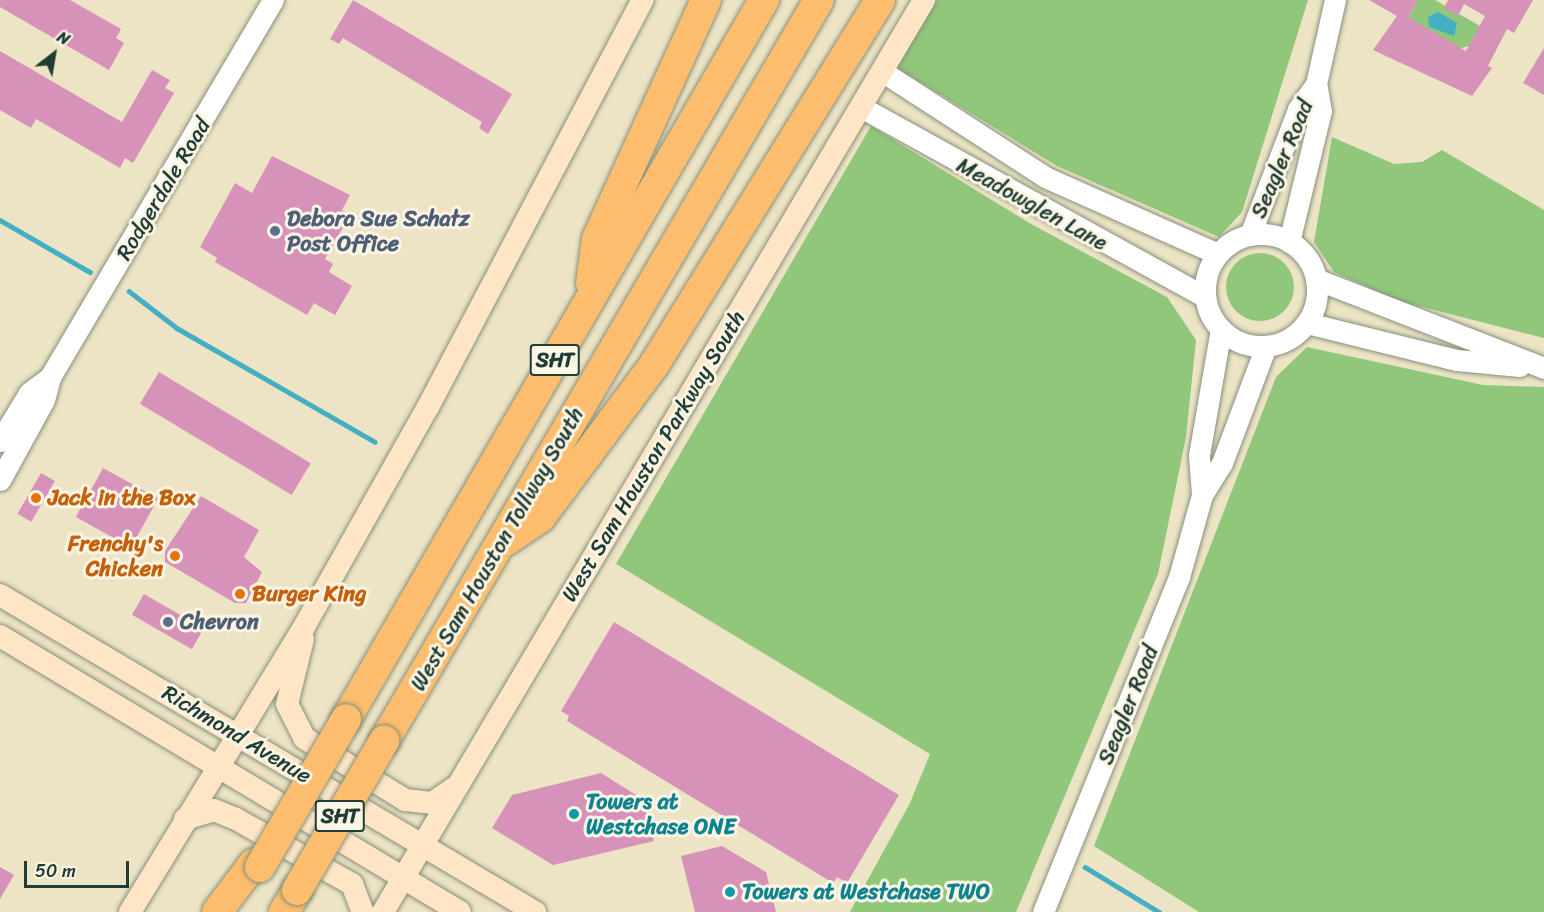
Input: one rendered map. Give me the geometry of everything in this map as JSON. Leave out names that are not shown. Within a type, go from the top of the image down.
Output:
[{"type":"highway","points":[[590,298],[597,240],[706,0]]},
{"type":"highway","name":"West Sam Houston Tollway South","points":[[257,865],[290,815],[764,0]]},
{"type":"highway","name":"West Sam Houston Tollway South","points":[[290,901],[819,0]]},
{"type":"highway","points":[[499,545],[540,518],[654,365],[880,0]]},
{"type":"highway","points":[[217,912],[257,865]]},
{"type":"highway","points":[[233,912],[257,865]]},
{"type":"main road","points":[[130,912],[304,626],[514,251],[643,0]]},
{"type":"main road","name":"West Sam Houston Parkway South","points":[[383,912],[924,0]]},
{"type":"main road","name":"Richmond Avenue","points":[[0,595],[535,912]]},
{"type":"main road","points":[[304,626],[287,704],[304,738],[405,800],[432,803],[458,786]]},
{"type":"main road","name":"Richmond Avenue","points":[[0,636],[460,912]]},
{"type":"main road","points":[[185,819],[214,810],[236,819],[352,884],[363,912]]},
{"type":"street","name":"Rodgerdale Road","points":[[0,480],[44,400],[50,377],[273,0]]},
{"type":"street","name":"Seagler Road","points":[[1250,235],[1298,109],[1316,84],[1335,0]]},
{"type":"street","name":"Meadowglen Lane","points":[[882,72],[1045,177],[1218,254]]},
{"type":"street","name":"Seagler Road","points":[[1288,242],[1321,111],[1316,84]]},
{"type":"street","name":"Meadowglen Lane","points":[[861,107],[1033,207],[1205,297]]},
{"type":"street","points":[[1033,207],[1045,177]]},
{"type":"street","points":[[1250,235],[1288,242],[1311,264],[1316,279],[1315,302],[1307,323],[1289,339],[1266,346],[1250,345],[1221,329],[1205,297],[1218,254],[1250,235]]},
{"type":"street","points":[[1316,279],[1544,368]]},
{"type":"street","points":[[1307,323],[1457,360],[1544,368]]},
{"type":"street","name":"Seagler Road","points":[[1202,495],[1199,455],[1221,329]]},
{"type":"street","name":"Seagler Road","points":[[1043,912],[1159,631],[1202,495],[1222,463],[1266,346]]},
{"type":"street","name":"Rodgerdale Road","points":[[0,441],[29,393],[50,377]]},
{"type":"green space","points":[[937,0],[1308,0],[1242,212],[1219,237],[1057,166],[897,68]]},
{"type":"green space","points":[[1418,0],[1435,0],[1480,26],[1469,46],[1457,49],[1406,21]]},
{"type":"green space","points":[[871,126],[1031,224],[1167,297],[1196,340],[1186,437],[1158,574],[1016,912],[850,912],[910,803],[930,754],[616,564]]},
{"type":"green space","points":[[1332,137],[1394,164],[1422,162],[1442,150],[1544,210],[1544,338],[1399,301],[1334,272],[1314,242]]},
{"type":"green space","points":[[1253,253],[1267,253],[1279,258],[1289,268],[1294,287],[1289,306],[1279,316],[1267,321],[1253,321],[1241,316],[1231,306],[1226,294],[1226,280],[1231,268],[1241,258]]},
{"type":"green space","points":[[1307,347],[1483,385],[1544,387],[1544,912],[1199,912],[1094,846],[1276,377]]},
{"type":"water","points":[[1438,12],[1457,23],[1454,36],[1429,27],[1428,17]]},
{"type":"building","points":[[0,0],[70,0],[121,29],[116,38],[124,43],[109,70],[0,7]]},
{"type":"building","points":[[353,0],[512,94],[488,134],[479,128],[482,122],[343,38],[339,44],[330,39]]},
{"type":"building","points":[[1369,0],[1418,0],[1408,17],[1466,51],[1485,16],[1464,4],[1458,16],[1444,8],[1448,0],[1533,0],[1514,33],[1507,29],[1488,66],[1492,68],[1472,96],[1373,50],[1397,16]]},
{"type":"building","points":[[1544,48],[1544,95],[1523,83]]},
{"type":"building","points":[[0,51],[122,122],[152,70],[170,80],[165,88],[174,93],[133,163],[125,158],[120,168],[36,119],[31,128],[0,110]]},
{"type":"building","name":"Debora Sue Schatz Post Office","points":[[272,156],[350,195],[342,210],[350,215],[325,259],[333,264],[329,272],[352,286],[335,315],[314,303],[307,315],[215,262],[217,258],[200,247],[235,183],[252,193]]},
{"type":"building","points":[[159,372],[311,463],[292,495],[140,404]]},
{"type":"building","points":[[103,468],[158,499],[131,548],[76,517]]},
{"type":"building","name":"Jack in the Box","points":[[41,473],[55,481],[31,522],[18,514]]},
{"type":"building","points":[[201,496],[259,530],[244,557],[262,572],[246,603],[235,603],[165,562],[165,551]]},
{"type":"building","name":"Chevron","points":[[144,594],[204,628],[192,649],[132,615]]},
{"type":"building","points":[[614,622],[899,795],[847,883],[837,877],[833,883],[567,721],[569,716],[561,711]]},
{"type":"building","name":"Towers at Westchase ONE","points":[[601,773],[644,800],[654,841],[553,865],[492,828],[512,795]]},
{"type":"building","name":"Towers at Westchase TWO","points":[[722,846],[766,872],[776,912],[695,912],[681,856]]},
{"type":"building","points":[[0,867],[14,875],[0,899]]},
{"type":"waterway","points":[[0,220],[90,272]]},
{"type":"waterway","points":[[129,291],[177,328],[375,442]]},
{"type":"waterway","points":[[1085,867],[1159,912]]},
{"type":"place","name":"Debora Sue Schatz Post Office","points":[[275,231]]},
{"type":"place","name":"Jack in the Box","points":[[36,498]]},
{"type":"place","name":"Frenchy's Chicken","points":[[175,556]]},
{"type":"place","name":"Burger King","points":[[240,594]]},
{"type":"place","name":"Chevron","points":[[168,622]]},
{"type":"place","name":"Towers at Westchase ONE","points":[[574,814]]},
{"type":"place","name":"Towers at Westchase TWO","points":[[730,892]]}]
